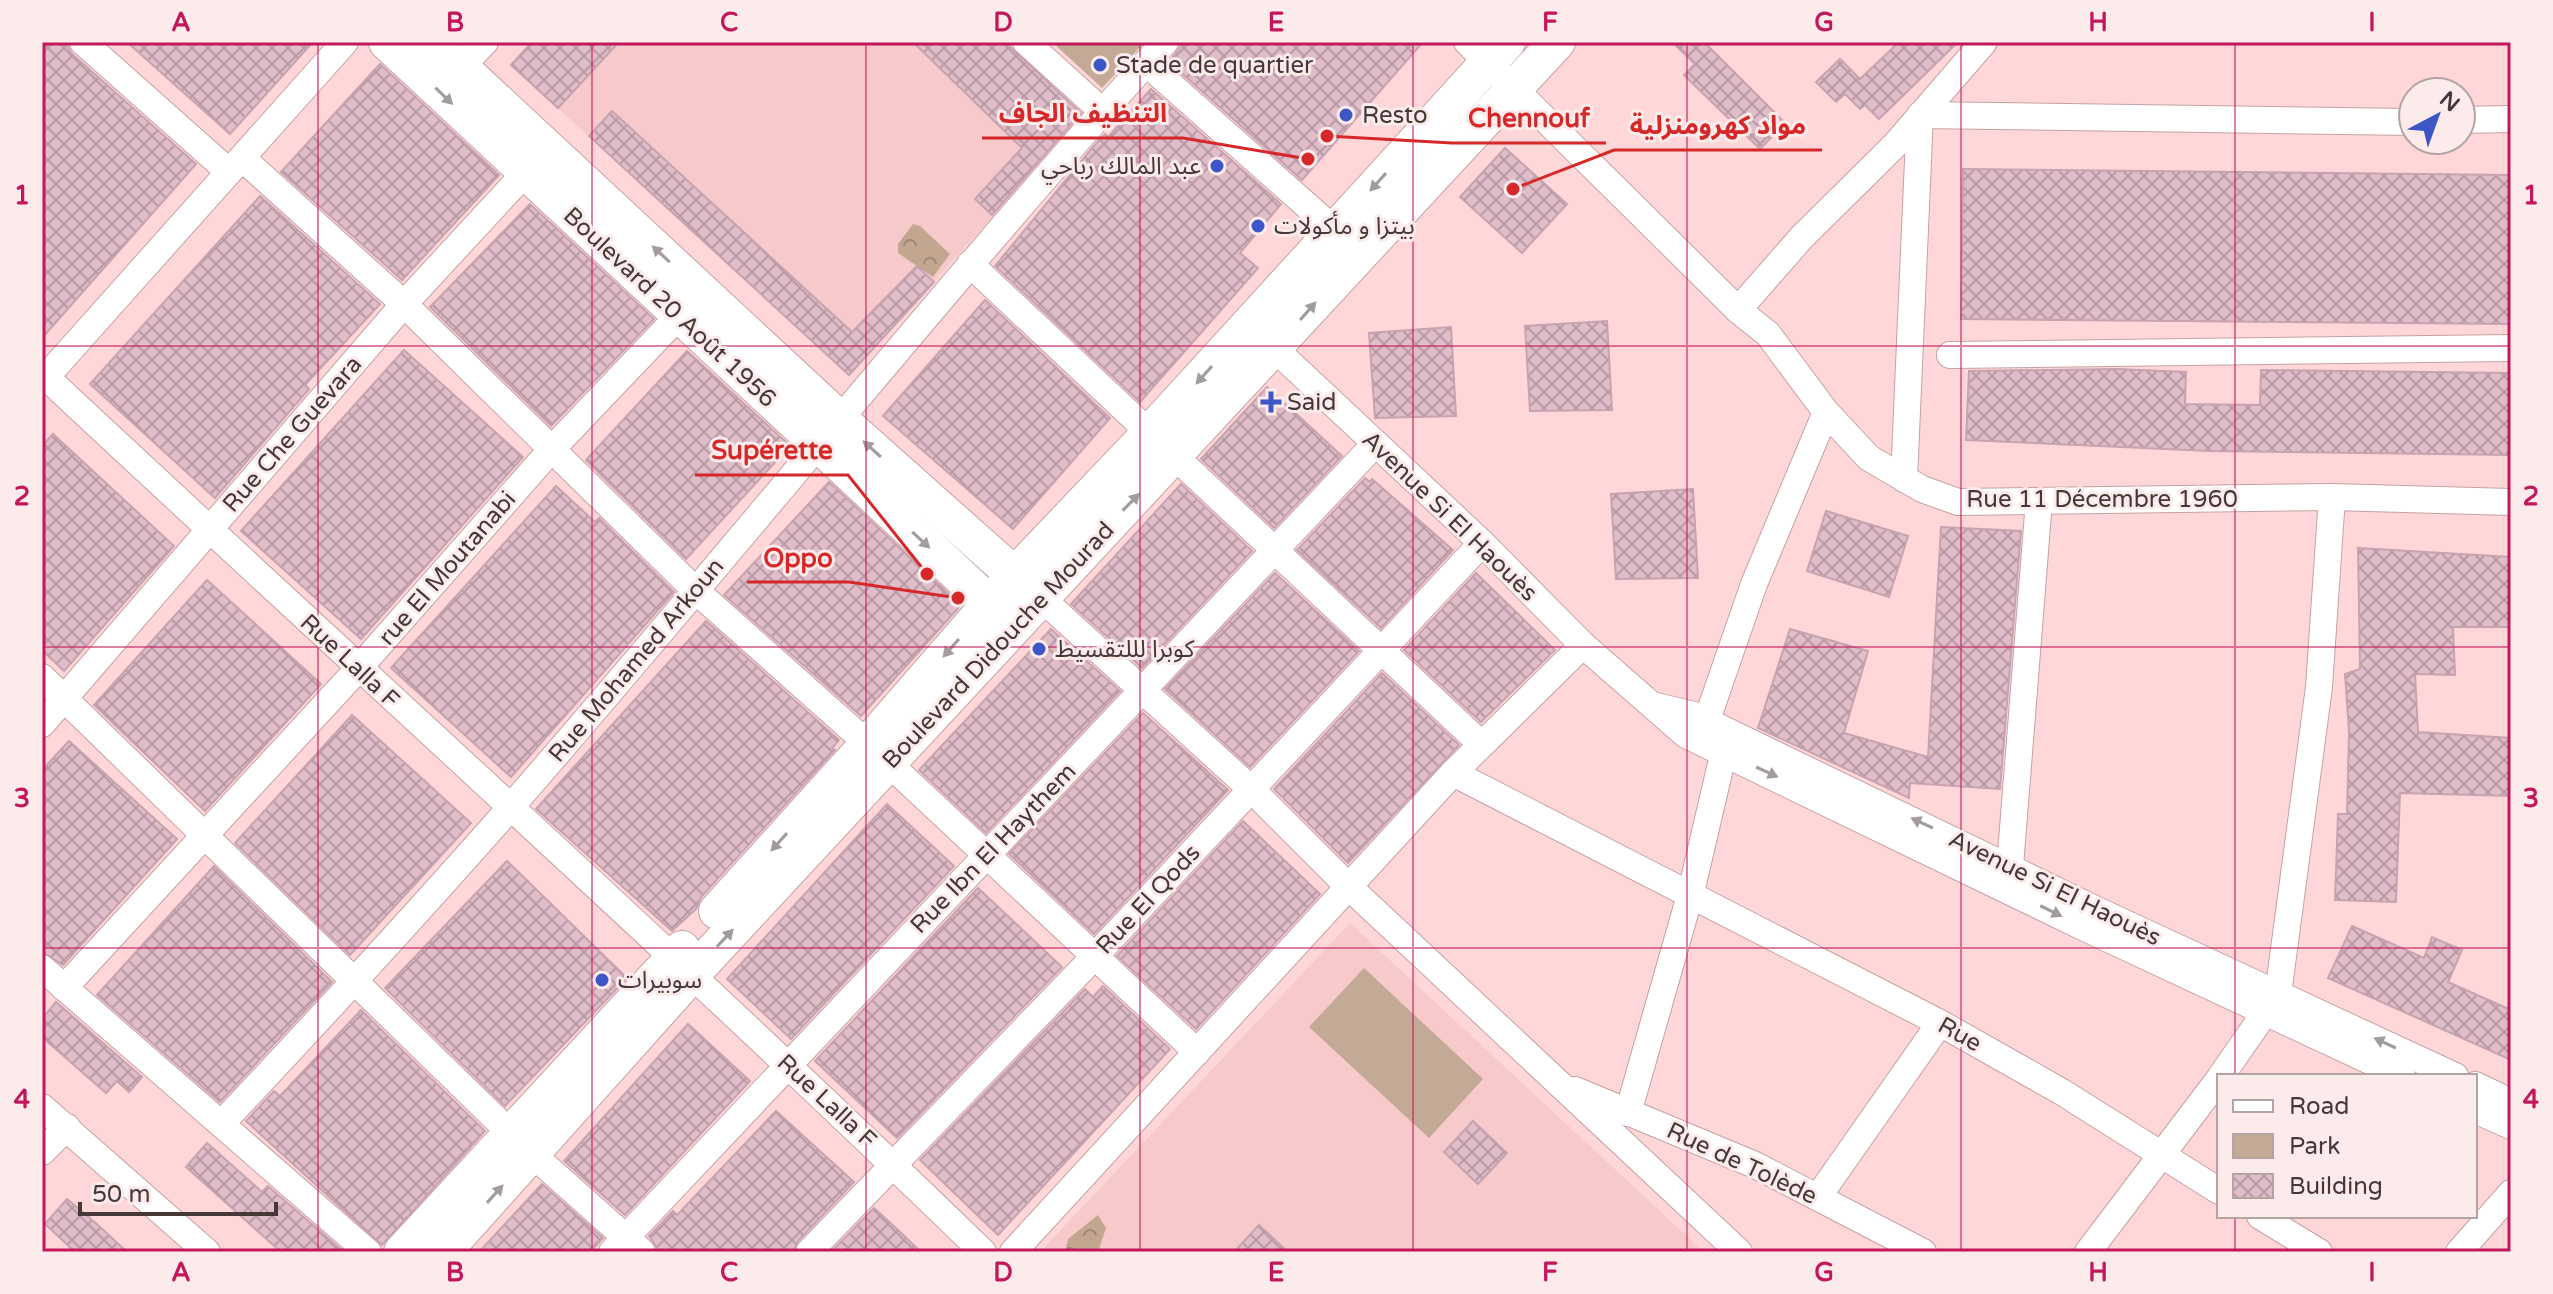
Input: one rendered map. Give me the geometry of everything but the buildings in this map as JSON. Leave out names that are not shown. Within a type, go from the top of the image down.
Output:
[{"type":"main road","name":"Boulevard 20 Août 1956","points":[[387,42],[536,161],[829,432],[990,604]]},
{"type":"main road","name":"Boulevard 20 Août 1956","points":[[433,42],[472,55],[536,161]]},
{"type":"main road","name":"Boulevard Didouche Mourad","points":[[1162,444],[1249,325],[1348,242],[1515,88],[1557,42]]},
{"type":"main road","name":"Boulevard Didouche Mourad","points":[[402,1252],[522,1144],[1027,587],[1162,444],[1275,349],[1348,242],[1488,49]]},
{"type":"main road","name":"Boulevard 20 Août 1956","points":[[829,432],[1027,587]]},
{"type":"main road","name":"Boulevard Didouche Mourad","points":[[878,754],[990,604],[1027,587]]},
{"type":"main road","name":"Boulevard Didouche Mourad","points":[[443,1252],[522,1144]]},
{"type":"street","points":[[83,42],[404,304],[695,590],[878,754],[1197,1052]]},
{"type":"street","name":"Rue Lalla F","points":[[345,42],[43,377],[683,966],[896,1165],[983,1252]]},
{"type":"street","points":[[1026,42],[1102,111]]},
{"type":"street","name":"Rue Mohamed Arkoun","points":[[222,1123],[357,980],[509,809],[970,264],[1165,42]]},
{"type":"street","points":[[1738,310],[1984,42]]},
{"type":"street","name":"Rue 11 Décembre 1960","points":[[1488,49],[1515,88],[1738,310],[1768,334],[1826,412],[1869,458],[1904,479],[1958,502],[2332,497],[2511,502]]},
{"type":"street","points":[[1146,63],[1348,242]]},
{"type":"street","points":[[1920,115],[2397,122]]},
{"type":"street","points":[[1904,479],[1920,115]]},
{"type":"street","points":[[2477,120],[2511,119]]},
{"type":"street","name":"Rue Che Guevara","points":[[42,724],[404,304],[536,161]]},
{"type":"street","points":[[970,264],[1481,744]]},
{"type":"street","name":"rue El Moutanabi","points":[[64,988],[203,832],[358,669],[551,450],[691,304]]},
{"type":"street","name":"Avenue Si El Haouès","points":[[1249,325],[1482,543],[1583,645],[1653,705],[1704,732],[2010,866],[2273,1004],[2398,1074]]},
{"type":"street","points":[[1950,355],[2511,348]]},
{"type":"street","points":[[1704,732],[1754,584],[1826,412]]},
{"type":"street","name":"Rue Ibn El Haythem","points":[[627,1247],[985,854],[1275,553],[1375,444]]},
{"type":"street","points":[[2222,1074],[2273,1004],[2319,687],[2332,497]]},
{"type":"street","points":[[2010,866],[2039,501]]},
{"type":"street","name":"Rue El Qods","points":[[818,1249],[1482,543]]},
{"type":"street","points":[[1027,587],[1141,693],[1250,788],[1348,886],[1739,1252]]},
{"type":"street","points":[[1013,1252],[1453,773],[1583,645]]},
{"type":"street","points":[[42,677],[357,980],[627,1247]]},
{"type":"street","name":"Avenue Si El Haouès","points":[[1704,732],[1724,751],[2273,1004],[2450,1074]]},
{"type":"street","points":[[1628,1113],[1691,892],[1724,751]]},
{"type":"street","name":"Rue","points":[[1453,773],[1691,892],[1940,1023],[2062,1092],[2217,1190]]},
{"type":"street","points":[[42,968],[368,1252]]},
{"type":"street","points":[[1818,1197],[1940,1023]]},
{"type":"street","points":[[2088,1252],[2217,1081]]},
{"type":"street","name":"Rue de Tolède","points":[[1557,1082],[1717,1147],[1923,1252]]},
{"type":"street","points":[[2477,1086],[2511,1102]]},
{"type":"street","points":[[42,1107],[207,1252]]},
{"type":"street","points":[[2477,1111],[2511,1126]]},
{"type":"street","points":[[42,1152],[67,1127]]},
{"type":"street","points":[[2459,1252],[2511,1193]]},
{"type":"street","points":[[2263,1218],[2319,1252]]},
{"type":"shaded area","points":[[532,42],[1005,42],[1085,115],[849,375],[511,65]]},
{"type":"shaded area","points":[[1350,923],[1704,1252],[1040,1252]]},
{"type":"green space","name":"Stade de quartier","points":[[1052,42],[1145,42],[1102,88]]},
{"type":"green space","points":[[913,224],[920,226],[950,254],[933,277],[898,253],[898,244]]},
{"type":"green space","points":[[1364,968],[1483,1079],[1429,1138],[1309,1027]]},
{"type":"green space","points":[[1098,1215],[1106,1228],[1098,1252],[1065,1252],[1068,1239]]},
{"type":"place","name":"Stade de quartier","points":[[1100,65]]},
{"type":"place","name":"Resto","points":[[1346,115]]},
{"type":"place","name":"Chennouf","points":[[1327,136]]},
{"type":"place","name":"التنظيف الجاف","points":[[1308,159]]},
{"type":"place","name":"عبد المالك رباحي","points":[[1217,166]]},
{"type":"place","name":"مواد كهرومنزلية","points":[[1513,189]]},
{"type":"place","name":"بيتزا و مأكولات","points":[[1258,226]]},
{"type":"place","name":"Said","points":[[1271,402]]},
{"type":"place","name":"Supérette","points":[[927,574]]},
{"type":"place","name":"Oppo","points":[[958,598]]},
{"type":"place","name":"كوبرا لللتقسيط","points":[[1039,649]]},
{"type":"place","name":"سوبيرات","points":[[602,980]]}]
